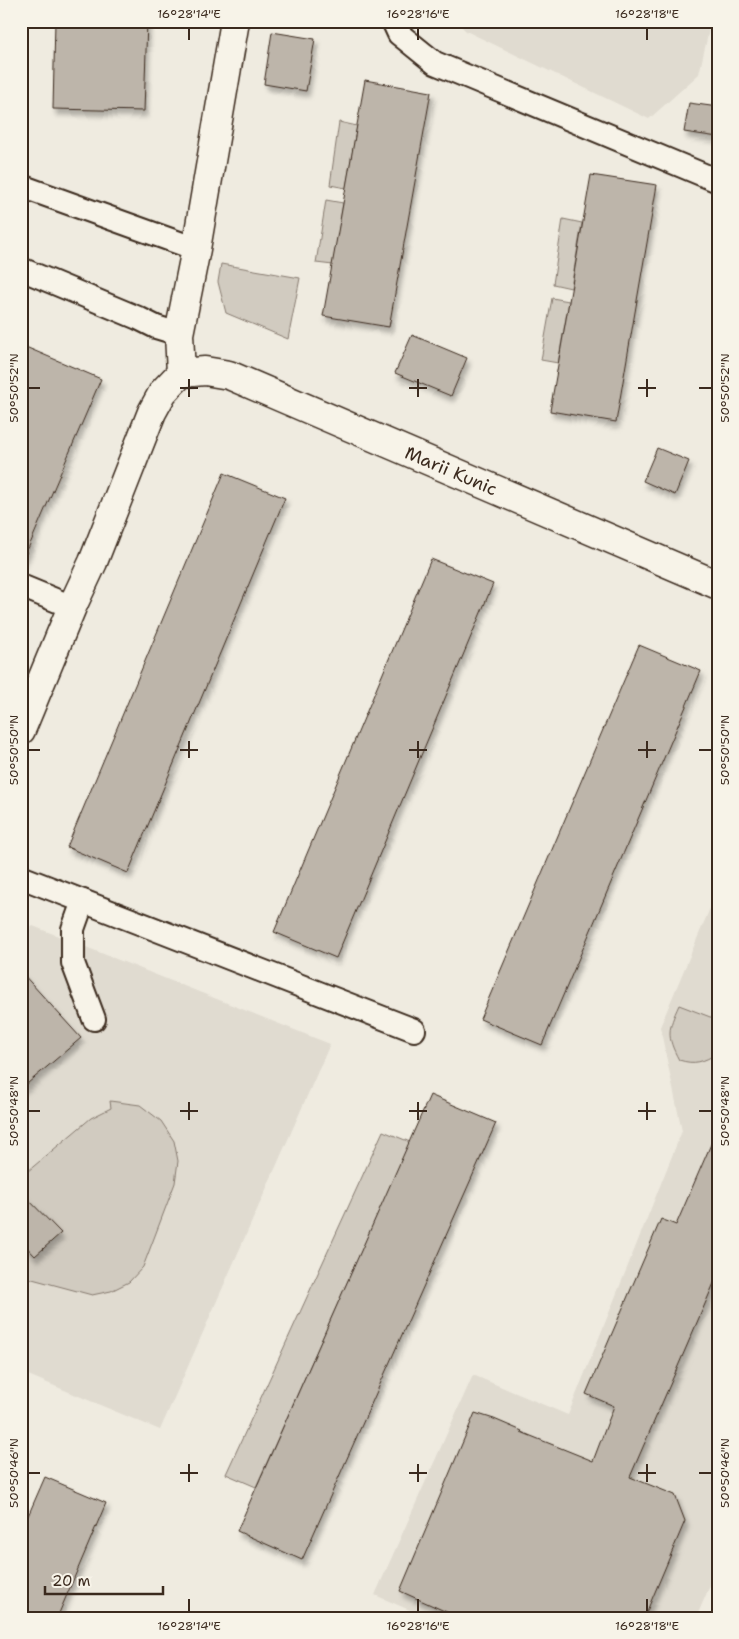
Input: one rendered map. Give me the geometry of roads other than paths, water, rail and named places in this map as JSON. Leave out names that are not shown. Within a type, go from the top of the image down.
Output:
[{"type":"street","points":[[21,730],[72,607],[93,562],[152,412],[163,392],[181,373],[179,334],[196,249],[235,21]]},
{"type":"street","name":"Marii Kunic","points":[[181,373],[205,371],[229,376],[718,585]]},
{"type":"lane","points":[[393,21],[399,34],[435,63],[718,181]]},
{"type":"lane","points":[[21,186],[196,249]]},
{"type":"lane","points":[[21,268],[156,327],[179,334]]},
{"type":"lane","points":[[21,586],[72,607]]},
{"type":"lane","points":[[21,877],[414,1030]]},
{"type":"lane","points":[[83,901],[73,929],[72,963],[94,1019]]}]
